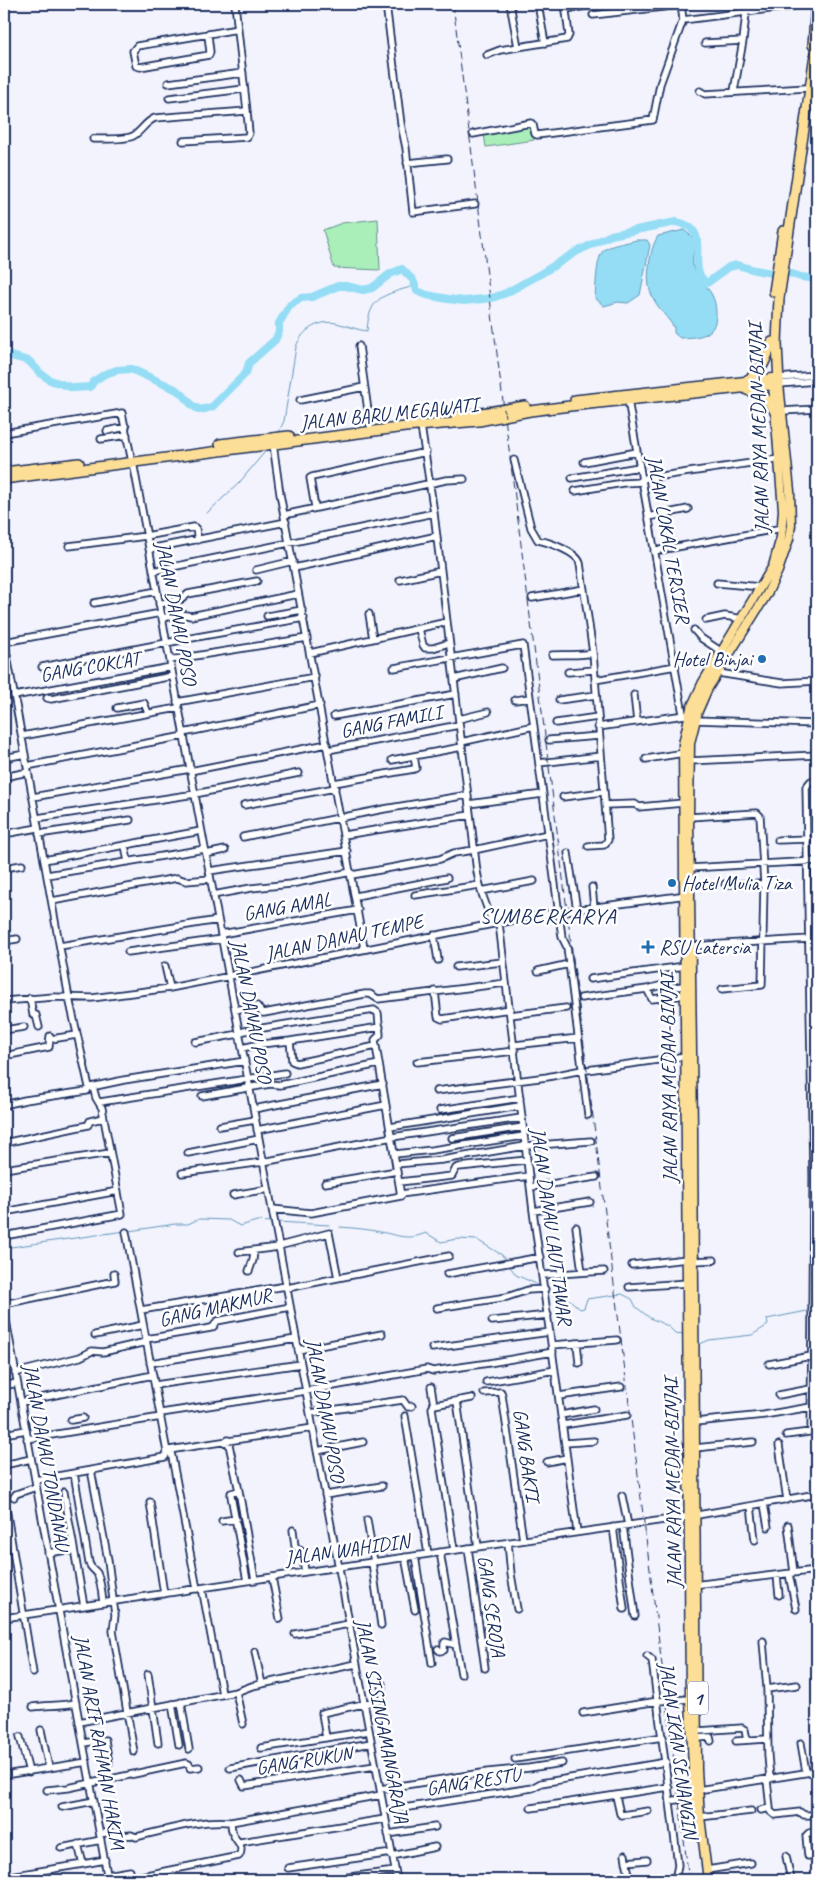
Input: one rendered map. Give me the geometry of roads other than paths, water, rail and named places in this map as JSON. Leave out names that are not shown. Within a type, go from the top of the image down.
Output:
[{"type":"highway","name":"JALAN RAYA MEDAN-BINJAI","points":[[776,381],[772,342],[772,314],[778,286],[814,43],[816,4]]},
{"type":"highway","name":"JALAN RAYA MEDAN-BINJAI","points":[[783,250],[817,41]]},
{"type":"highway","name":"JALAN RAYA MEDAN-BINJAI","points":[[776,381],[778,286]]},
{"type":"highway","points":[[741,386],[762,369],[772,342]]},
{"type":"highway","name":"JALAN BARU MEGAWATI","points":[[272,442],[370,426],[450,418],[503,409],[625,398],[776,381]]},
{"type":"highway","points":[[741,386],[761,394],[778,412]]},
{"type":"highway","name":"JALAN BARU MEGAWATI","points":[[7,475],[261,442],[479,421],[530,411],[625,398]]},
{"type":"main road","name":"JALAN RAYA MEDAN-BINJAI","points":[[704,1880],[693,1797],[690,1698],[693,1585],[688,1283],[690,1260],[691,946],[683,803],[684,752],[686,726],[703,682],[743,619],[773,566],[783,528],[776,381]]},
{"type":"main road","name":"JALAN RAYA MEDAN-BINJAI","points":[[693,1516],[695,1422],[685,995],[687,895],[690,868],[689,717],[768,594],[789,539],[790,491],[778,412]]},
{"type":"main road","name":"JALAN RAYA MEDAN-BINJAI","points":[[693,1585],[698,1790],[708,1880]]},
{"type":"street","points":[[183,141],[247,137],[249,134],[235,4]]},
{"type":"street","points":[[386,4],[413,212],[475,204]]},
{"type":"street","points":[[510,4],[518,47]]},
{"type":"street","points":[[538,4],[545,43]]},
{"type":"street","points":[[565,6],[575,4]]},
{"type":"street","points":[[565,6],[602,4]]},
{"type":"street","points":[[473,134],[531,124],[534,126],[535,134],[537,135],[651,121],[655,117],[663,73],[682,20],[681,4],[593,15]]},
{"type":"street","points":[[734,92],[747,4]]},
{"type":"street","points":[[682,20],[810,4]]},
{"type":"street","points":[[486,55],[500,50],[567,39],[569,37],[565,6]]},
{"type":"street","points":[[208,35],[210,52],[208,55],[140,67],[136,66],[133,51],[138,46],[238,29]]},
{"type":"street","points":[[705,43],[743,41]]},
{"type":"street","points":[[168,83],[243,73]]},
{"type":"street","points":[[700,91],[705,94],[807,88]]},
{"type":"street","points":[[169,98],[244,89]]},
{"type":"street","points":[[93,139],[128,138],[134,136],[145,124],[155,118],[247,111]]},
{"type":"street","points":[[407,163],[447,159]]},
{"type":"street","points":[[359,346],[370,426]]},
{"type":"street","points":[[776,381],[817,375]]},
{"type":"street","points":[[776,381],[817,381]]},
{"type":"street","points":[[300,400],[364,387]]},
{"type":"street","name":"JALAN LOKAL TERSIER","points":[[625,398],[676,666],[689,717]]},
{"type":"street","points":[[778,412],[817,409]]},
{"type":"street","name":"JALAN DANAU POSO","points":[[4,433],[122,413],[214,895],[338,1567]]},
{"type":"street","name":"JALAN DANAU LAUT TAWAR","points":[[421,426],[437,536],[474,850],[480,888],[496,923],[503,962],[515,1048],[521,1118],[530,1176],[533,1211],[541,1257],[578,1532]]},
{"type":"street","points":[[107,431],[126,427]]},
{"type":"street","points":[[102,439],[127,435]]},
{"type":"street","points":[[272,442],[298,594],[356,896],[364,948]]},
{"type":"street","points":[[315,508],[310,478],[426,452]]},
{"type":"street","points":[[584,462],[636,452]]},
{"type":"street","points":[[575,491],[780,459]]},
{"type":"street","points":[[514,460],[533,532],[538,540],[563,549],[579,559],[593,653],[607,843],[602,846],[588,846]]},
{"type":"street","points":[[572,478],[639,467]]},
{"type":"street","points":[[284,515],[430,483],[464,479]]},
{"type":"street","points":[[648,517],[688,509]]},
{"type":"street","points":[[153,571],[434,513]]},
{"type":"street","points":[[149,549],[286,522]]},
{"type":"street","points":[[69,546],[146,536],[194,527],[198,540]]},
{"type":"street","points":[[654,551],[783,528]]},
{"type":"street","points":[[256,570],[294,565],[437,536]]},
{"type":"street","points":[[400,580],[441,571]]},
{"type":"street","points":[[159,604],[182,599],[188,594],[256,580]]},
{"type":"street","points":[[717,583],[761,588]]},
{"type":"street","points":[[532,598],[584,589]]},
{"type":"street","points":[[94,602],[157,592]]},
{"type":"street","points":[[4,1236],[122,1213],[100,1102],[91,1087],[69,998],[22,736],[5,657],[4,640],[161,616],[181,614],[191,616],[298,594]]},
{"type":"street","points":[[267,616],[302,610]]},
{"type":"street","points":[[369,614],[373,639]]},
{"type":"street","points":[[706,620],[725,616],[743,619]]},
{"type":"street","points":[[42,667],[304,618]]},
{"type":"street","points":[[310,654],[447,622]]},
{"type":"street","points":[[419,629],[425,648],[433,648],[450,643]]},
{"type":"street","points":[[694,630],[701,638],[722,652]]},
{"type":"street","points":[[170,660],[307,638]]},
{"type":"street","points":[[394,668],[523,645],[562,937],[567,947],[584,1070],[588,1115]]},
{"type":"street","points":[[552,655],[576,656],[593,653]]},
{"type":"street","points":[[595,680],[676,666]]},
{"type":"street","name":"GANG COKLAT","points":[[14,696],[171,667]]},
{"type":"street","points":[[454,679],[502,668]]},
{"type":"street","points":[[568,672],[594,670]]},
{"type":"street","points":[[718,673],[782,683],[817,681]]},
{"type":"street","points":[[48,698],[51,699],[172,676]]},
{"type":"street","points":[[22,736],[148,714],[178,705],[315,678]]},
{"type":"street","points":[[4,682],[11,680]]},
{"type":"street","points":[[334,716],[456,694]]},
{"type":"street","points":[[559,700],[596,695]]},
{"type":"street","points":[[634,696],[637,722]]},
{"type":"street","points":[[515,700],[530,698]]},
{"type":"street","points":[[117,708],[144,703],[148,714]]},
{"type":"street","points":[[4,777],[28,769],[320,705]]},
{"type":"street","name":"GANG FAMILI","points":[[33,797],[328,747],[459,722],[488,712]]},
{"type":"street","points":[[556,723],[598,717]]},
{"type":"street","points":[[598,727],[689,717],[817,724]]},
{"type":"street","points":[[392,760],[534,726]]},
{"type":"street","points":[[549,740],[599,736]]},
{"type":"street","points":[[646,759],[684,752]]},
{"type":"street","points":[[4,758],[25,754]]},
{"type":"street","points":[[690,761],[817,755]]},
{"type":"street","points":[[244,805],[414,769],[416,768],[414,756]]},
{"type":"street","points":[[539,763],[601,756]]},
{"type":"street","points":[[37,818],[195,794],[298,773]]},
{"type":"street","points":[[786,1435],[814,1431],[810,1389],[813,1177],[806,787],[811,781],[817,781]]},
{"type":"street","points":[[563,797],[603,792]]},
{"type":"street","points":[[469,804],[543,794]]},
{"type":"street","points":[[243,837],[384,809],[468,795]]},
{"type":"street","points":[[604,806],[635,804],[639,807],[683,803]]},
{"type":"street","points":[[689,818],[759,814],[764,884],[762,985],[722,989]]},
{"type":"street","points":[[344,835],[470,815]]},
{"type":"street","points":[[4,834],[130,820]]},
{"type":"street","points":[[44,860],[201,831]]},
{"type":"street","points":[[214,895],[440,859],[454,853],[548,834]]},
{"type":"street","points":[[778,840],[808,838]]},
{"type":"street","points":[[125,845],[128,862]]},
{"type":"street","points":[[47,875],[205,851],[225,850]]},
{"type":"street","points":[[209,871],[347,851]]},
{"type":"street","points":[[568,853],[577,910]]},
{"type":"street","points":[[690,868],[817,861]]},
{"type":"street","points":[[4,868],[22,865]]},
{"type":"street","points":[[52,901],[177,878],[186,882],[210,879]]},
{"type":"street","points":[[356,896],[447,878]]},
{"type":"street","points":[[415,895],[534,881]]},
{"type":"street","points":[[725,884],[764,884]]},
{"type":"street","points":[[592,887],[594,908]]},
{"type":"street","name":"JALAN DANAU TEMPE","points":[[4,1001],[30,998],[92,998],[170,988],[496,923],[559,912],[687,895]]},
{"type":"street","name":"GANG AMAL","points":[[128,952],[221,937],[358,910]]},
{"type":"street","points":[[60,946],[218,920]]},
{"type":"street","points":[[434,935],[438,960]]},
{"type":"street","points":[[4,941],[17,939]]},
{"type":"street","points":[[691,946],[809,939]]},
{"type":"street","points":[[456,967],[503,962]]},
{"type":"street","points":[[538,971],[568,964]]},
{"type":"street","points":[[165,966],[170,988]]},
{"type":"street","points":[[590,979],[685,966]]},
{"type":"street","points":[[235,1010],[257,1006],[264,1013],[365,994],[378,998],[506,983]]},
{"type":"street","points":[[581,998],[663,985],[673,987],[685,986]]},
{"type":"street","points":[[647,989],[652,999],[685,995]]},
{"type":"street","points":[[435,991],[438,1017],[442,1019],[566,1008]]},
{"type":"street","points":[[30,998],[33,1015],[36,1015],[39,1027]]},
{"type":"street","points":[[195,1042],[240,1034],[244,1031],[374,1010],[378,1013],[380,1027],[380,1035],[374,1040],[402,1194]]},
{"type":"street","points":[[4,1030],[24,1027]]},
{"type":"street","points":[[242,1048],[380,1027]]},
{"type":"street","points":[[4,1056],[50,1047],[50,1038],[77,1035]]},
{"type":"street","points":[[417,1062],[579,1038]]},
{"type":"street","points":[[290,1041],[292,1061],[297,1063],[376,1046]]},
{"type":"street","points":[[436,1091],[686,1056]]},
{"type":"street","points":[[4,1106],[25,1100],[87,1091],[91,1087],[124,1080],[244,1061]]},
{"type":"street","points":[[202,1096],[270,1084],[280,1085],[379,1064]]},
{"type":"street","points":[[100,1102],[285,1073]]},
{"type":"street","points":[[254,1109],[383,1084]]},
{"type":"street","points":[[440,1110],[520,1098]]},
{"type":"street","points":[[257,1130],[386,1105]]},
{"type":"street","points":[[390,1127],[520,1106]]},
{"type":"street","points":[[4,1143],[88,1126],[90,1121],[103,1118]]},
{"type":"street","points":[[182,1173],[263,1162],[392,1137],[521,1118]]},
{"type":"street","points":[[220,1126],[255,1120]]},
{"type":"street","points":[[452,1138],[523,1127]]},
{"type":"street","points":[[395,1154],[524,1136]]},
{"type":"street","points":[[188,1153],[259,1139]]},
{"type":"street","points":[[325,1183],[397,1167],[525,1146],[591,1141]]},
{"type":"street","points":[[4,1168],[110,1153]]},
{"type":"street","points":[[400,1182],[452,1176],[456,1168],[459,1167],[527,1160]]},
{"type":"street","points":[[272,1208],[311,1213],[399,1197],[402,1194],[530,1176]]},
{"type":"street","points":[[530,1187],[596,1177]]},
{"type":"street","points":[[233,1195],[268,1189]]},
{"type":"street","points":[[4,1212],[118,1192]]},
{"type":"street","points":[[533,1211],[590,1202]]},
{"type":"street","points":[[576,1227],[582,1272]]},
{"type":"street","points":[[14,1497],[36,1484],[74,1473],[165,1457],[167,1452],[161,1415],[126,1232]]},
{"type":"street","points":[[239,1252],[279,1247],[329,1233],[338,1278]]},
{"type":"street","points":[[249,1271],[254,1250]]},
{"type":"street","points":[[558,1251],[561,1274]]},
{"type":"street","points":[[141,1310],[287,1287],[449,1256]]},
{"type":"street","points":[[447,1274],[541,1257]]},
{"type":"street","points":[[632,1265],[714,1260]]},
{"type":"street","points":[[437,1308],[507,1297],[528,1290],[561,1274],[604,1271]]},
{"type":"street","points":[[4,1304],[115,1281],[114,1274]]},
{"type":"street","points":[[629,1287],[688,1283]]},
{"type":"street","name":"GANG MAKMUR","points":[[15,1373],[80,1357],[92,1351],[103,1352],[146,1340],[211,1328],[217,1321],[290,1307]]},
{"type":"street","name":"JALAN DANAU TONDANAU","points":[[4,1309],[59,1610]]},
{"type":"street","points":[[492,1320],[548,1315]]},
{"type":"street","points":[[95,1335],[143,1325]]},
{"type":"street","points":[[432,1348],[550,1332]]},
{"type":"street","points":[[298,1350],[382,1334]]},
{"type":"street","points":[[150,1362],[296,1339]]},
{"type":"street","points":[[28,1439],[306,1392],[427,1369],[433,1371],[442,1370],[577,1343],[617,1340]]},
{"type":"street","points":[[577,1343],[579,1363]]},
{"type":"street","points":[[769,1364],[811,1356]]},
{"type":"street","points":[[4,1364],[14,1363]]},
{"type":"street","points":[[155,1385],[301,1364]]},
{"type":"street","points":[[486,1382],[555,1370]]},
{"type":"street","points":[[21,1402],[152,1375]]},
{"type":"street","points":[[4,1386],[17,1383]]},
{"type":"street","points":[[431,1387],[434,1405],[432,1408],[454,1550]]},
{"type":"street","points":[[559,1396],[621,1387]]},
{"type":"street","points":[[780,1395],[810,1389]]},
{"type":"street","name":"GANG BAKTI","points":[[484,1392],[498,1391],[502,1394],[523,1540]]},
{"type":"street","points":[[434,1405],[472,1398]]},
{"type":"street","points":[[310,1413],[403,1400],[408,1407],[412,1406]]},
{"type":"street","points":[[458,1401],[478,1547]]},
{"type":"street","points":[[695,1422],[764,1415],[811,1407],[817,1404]]},
{"type":"street","points":[[561,1415],[594,1409]]},
{"type":"street","points":[[563,1425],[627,1415]]},
{"type":"street","points":[[405,1416],[428,1554]]},
{"type":"street","points":[[71,1420],[81,1419],[82,1430]]},
{"type":"street","points":[[167,1452],[228,1440],[312,1428]]},
{"type":"street","points":[[4,1434],[26,1430]]},
{"type":"street","points":[[228,1440],[255,1580]]},
{"type":"street","points":[[565,1443],[594,1440]]},
{"type":"street","points":[[317,1451],[363,1442]]},
{"type":"street","points":[[695,1448],[753,1442]]},
{"type":"street","points":[[778,1445],[787,1500]]},
{"type":"street","points":[[167,1452],[171,1452],[222,1694]]},
{"type":"street","points":[[548,1462],[567,1458]]},
{"type":"street","points":[[4,1465],[31,1459]]},
{"type":"street","points":[[91,1470],[108,1560],[116,1621],[113,1630],[134,1752]]},
{"type":"street","points":[[74,1473],[89,1563],[99,1578],[103,1603]]},
{"type":"street","points":[[325,1494],[382,1486]]},
{"type":"street","points":[[64,1492],[72,1549],[84,1606]]},
{"type":"street","points":[[239,1492],[230,1494],[247,1581]]},
{"type":"street","name":"JALAN WAHIDIN","points":[[4,1618],[405,1557],[693,1516],[817,1494]]},
{"type":"street","points":[[622,1496],[635,1616]]},
{"type":"street","points":[[150,1502],[164,1594]]},
{"type":"street","points":[[764,1504],[768,1527]]},
{"type":"street","points":[[4,1506],[6,1508],[33,1673]]},
{"type":"street","points":[[751,1506],[755,1540]]},
{"type":"street","points":[[222,1521],[236,1518]]},
{"type":"street","points":[[367,1520],[381,1625]]},
{"type":"street","points":[[788,1525],[796,1609]]},
{"type":"street","points":[[613,1527],[624,1609]]},
{"type":"street","points":[[238,1530],[246,1528]]},
{"type":"street","points":[[293,1530],[296,1546],[302,1552],[305,1572]]},
{"type":"street","points":[[508,1542],[517,1609]]},
{"type":"street","name":"GANG SEROJA","points":[[468,1548],[484,1668]]},
{"type":"street","points":[[48,1553],[72,1549]]},
{"type":"street","points":[[440,1552],[461,1674]]},
{"type":"street","points":[[415,1556],[432,1663]]},
{"type":"street","points":[[405,1557],[415,1610]]},
{"type":"street","name":"JALAN SISINGAMANGARAJA","points":[[338,1567],[397,1880]]},
{"type":"street","points":[[693,1585],[817,1570]]},
{"type":"street","points":[[777,1576],[779,1596]]},
{"type":"street","points":[[272,1577],[280,1619]]},
{"type":"street","name":"JALAN ARIF RAHMAN HAKIM","points":[[59,1610],[108,1878]]},
{"type":"street","points":[[295,1634],[349,1624]]},
{"type":"street","points":[[763,1641],[767,1689],[770,1811],[775,1815],[800,1812],[804,1816],[817,1814]]},
{"type":"street","points":[[438,1649],[440,1651],[444,1650],[445,1642],[456,1645]]},
{"type":"street","points":[[255,1652],[262,1684]]},
{"type":"street","name":"JALAN IKAN SENANGIN","points":[[647,1656],[652,1660],[663,1737],[678,1866],[676,1879]]},
{"type":"street","points":[[79,1722],[236,1692],[262,1684],[356,1664]]},
{"type":"street","points":[[148,1674],[158,1743]]},
{"type":"street","points":[[326,1738],[322,1712],[382,1700],[382,1684]]},
{"type":"street","points":[[767,1689],[797,1685]]},
{"type":"street","points":[[236,1692],[243,1724]]},
{"type":"street","points":[[583,1713],[690,1698]]},
{"type":"street","points":[[181,1702],[189,1749]]},
{"type":"street","points":[[33,1707],[48,1704],[55,1706],[76,1703]]},
{"type":"street","points":[[172,1704],[179,1745]]},
{"type":"street","points":[[698,1734],[742,1728],[746,1730],[747,1740]]},
{"type":"street","points":[[41,1730],[49,1768]]},
{"type":"street","points":[[261,1748],[369,1731]]},
{"type":"street","points":[[698,1734],[710,1737],[712,1742]]},
{"type":"street","points":[[20,1737],[29,1772]]},
{"type":"street","points":[[515,1759],[663,1737]]},
{"type":"street","points":[[736,1741],[767,1739]]},
{"type":"street","points":[[83,1743],[105,1740],[109,1763]]},
{"type":"street","points":[[230,1768],[371,1743]]},
{"type":"street","points":[[801,1743],[806,1772]]},
{"type":"street","points":[[528,1757],[529,1768]]},
{"type":"street","points":[[4,1775],[87,1762]]},
{"type":"street","name":"GANG RESTU","points":[[384,1811],[532,1788],[541,1783],[566,1778],[666,1762]]},
{"type":"street","points":[[47,1790],[68,1788],[186,1763],[189,1764],[190,1768],[199,1767]]},
{"type":"street","points":[[61,1848],[100,1837],[109,1832],[112,1837],[131,1835],[136,1837],[214,1821],[231,1822],[488,1772],[562,1763]]},
{"type":"street","name":"GANG RUKUN","points":[[241,1780],[244,1786],[375,1766]]},
{"type":"street","points":[[698,1790],[817,1771]]},
{"type":"street","points":[[531,1808],[668,1787]]},
{"type":"street","points":[[616,1796],[620,1814],[622,1815],[648,1811]]},
{"type":"street","points":[[670,1801],[693,1797]]},
{"type":"street","points":[[62,1807],[94,1801]]},
{"type":"street","points":[[761,1810],[770,1808]]},
{"type":"street","points":[[700,1817],[751,1811]]},
{"type":"street","points":[[240,1842],[385,1818]]},
{"type":"street","points":[[122,1880],[239,1856],[242,1850],[240,1842],[233,1834],[231,1822]]},
{"type":"street","points":[[388,1834],[434,1827]]},
{"type":"street","points":[[817,1831],[806,1836],[808,1856],[817,1856]]},
{"type":"street","points":[[78,1844],[83,1864]]},
{"type":"street","points":[[288,1868],[435,1847]]},
{"type":"street","points":[[625,1855],[630,1880]]},
{"type":"street","points":[[786,1856],[791,1880]]},
{"type":"street","points":[[4,1878],[105,1860]]},
{"type":"street","points":[[626,1862],[647,1860]]},
{"type":"street","points":[[707,1870],[751,1863]]},
{"type":"street","points":[[108,1878],[130,1871]]},
{"type":"street","points":[[327,1880],[395,1871]]},
{"type":"street","points":[[662,1880],[676,1879]]},
{"type":"water","points":[[684,230],[695,239],[693,266],[697,275],[712,295],[716,314],[715,322],[710,331],[700,336],[680,338],[674,333],[674,327],[652,296],[648,281],[648,271],[652,250],[658,236]]},
{"type":"water","points":[[636,240],[647,240],[650,245],[640,295],[628,303],[618,302],[604,306],[595,298],[597,271],[602,252],[612,246]]},
{"type":"waterway","points":[[4,354],[29,361],[40,373],[50,380],[73,388],[90,387],[94,381],[105,374],[117,370],[131,369],[175,389],[200,410],[212,407],[246,373],[249,363],[275,340],[279,332],[279,323],[290,305],[301,298],[312,297],[338,286],[363,290],[372,288],[390,274],[402,269],[413,280],[417,291],[427,295],[464,301],[492,298],[506,293],[576,252],[611,235],[676,222],[688,226],[694,232],[697,240],[700,276],[707,283],[729,267],[737,265],[771,273],[786,272],[801,277],[817,279]]},
{"type":"waterway","points":[[279,432],[284,421],[296,347],[303,335],[313,326],[326,323],[367,331],[371,310],[380,299],[386,295],[414,286]]},
{"type":"waterway","points":[[207,513],[239,483],[268,448]]},
{"type":"waterway","points":[[129,1231],[175,1224],[188,1224],[199,1219],[229,1220],[240,1226],[257,1221],[271,1222]]},
{"type":"waterway","points":[[277,1222],[329,1225]]},
{"type":"waterway","points":[[340,1227],[408,1237],[426,1233],[441,1242],[457,1239],[477,1240],[502,1255],[506,1260]]},
{"type":"waterway","points":[[4,1248],[125,1231]]},
{"type":"waterway","points":[[509,1265],[516,1275],[541,1286]]},
{"type":"waterway","points":[[547,1289],[556,1298],[570,1300],[580,1309],[584,1308],[587,1299],[622,1294],[632,1299],[636,1307],[650,1318],[668,1326],[675,1333],[684,1334]]},
{"type":"waterway","points":[[700,1344],[709,1340],[752,1335],[768,1325],[767,1319],[807,1311]]},
{"type":"railway","points":[[453,4],[689,1880]]},
{"type":"place","name":"Hotel Binjai","points":[[762,659]]},
{"type":"place","name":"Hotel Mulia Tiza","points":[[672,883]]},
{"type":"place","name":"RSU Latersia","points":[[648,947]]},
{"type":"district","name":"SUMBERKARYA","points":[[548,915]]}]
